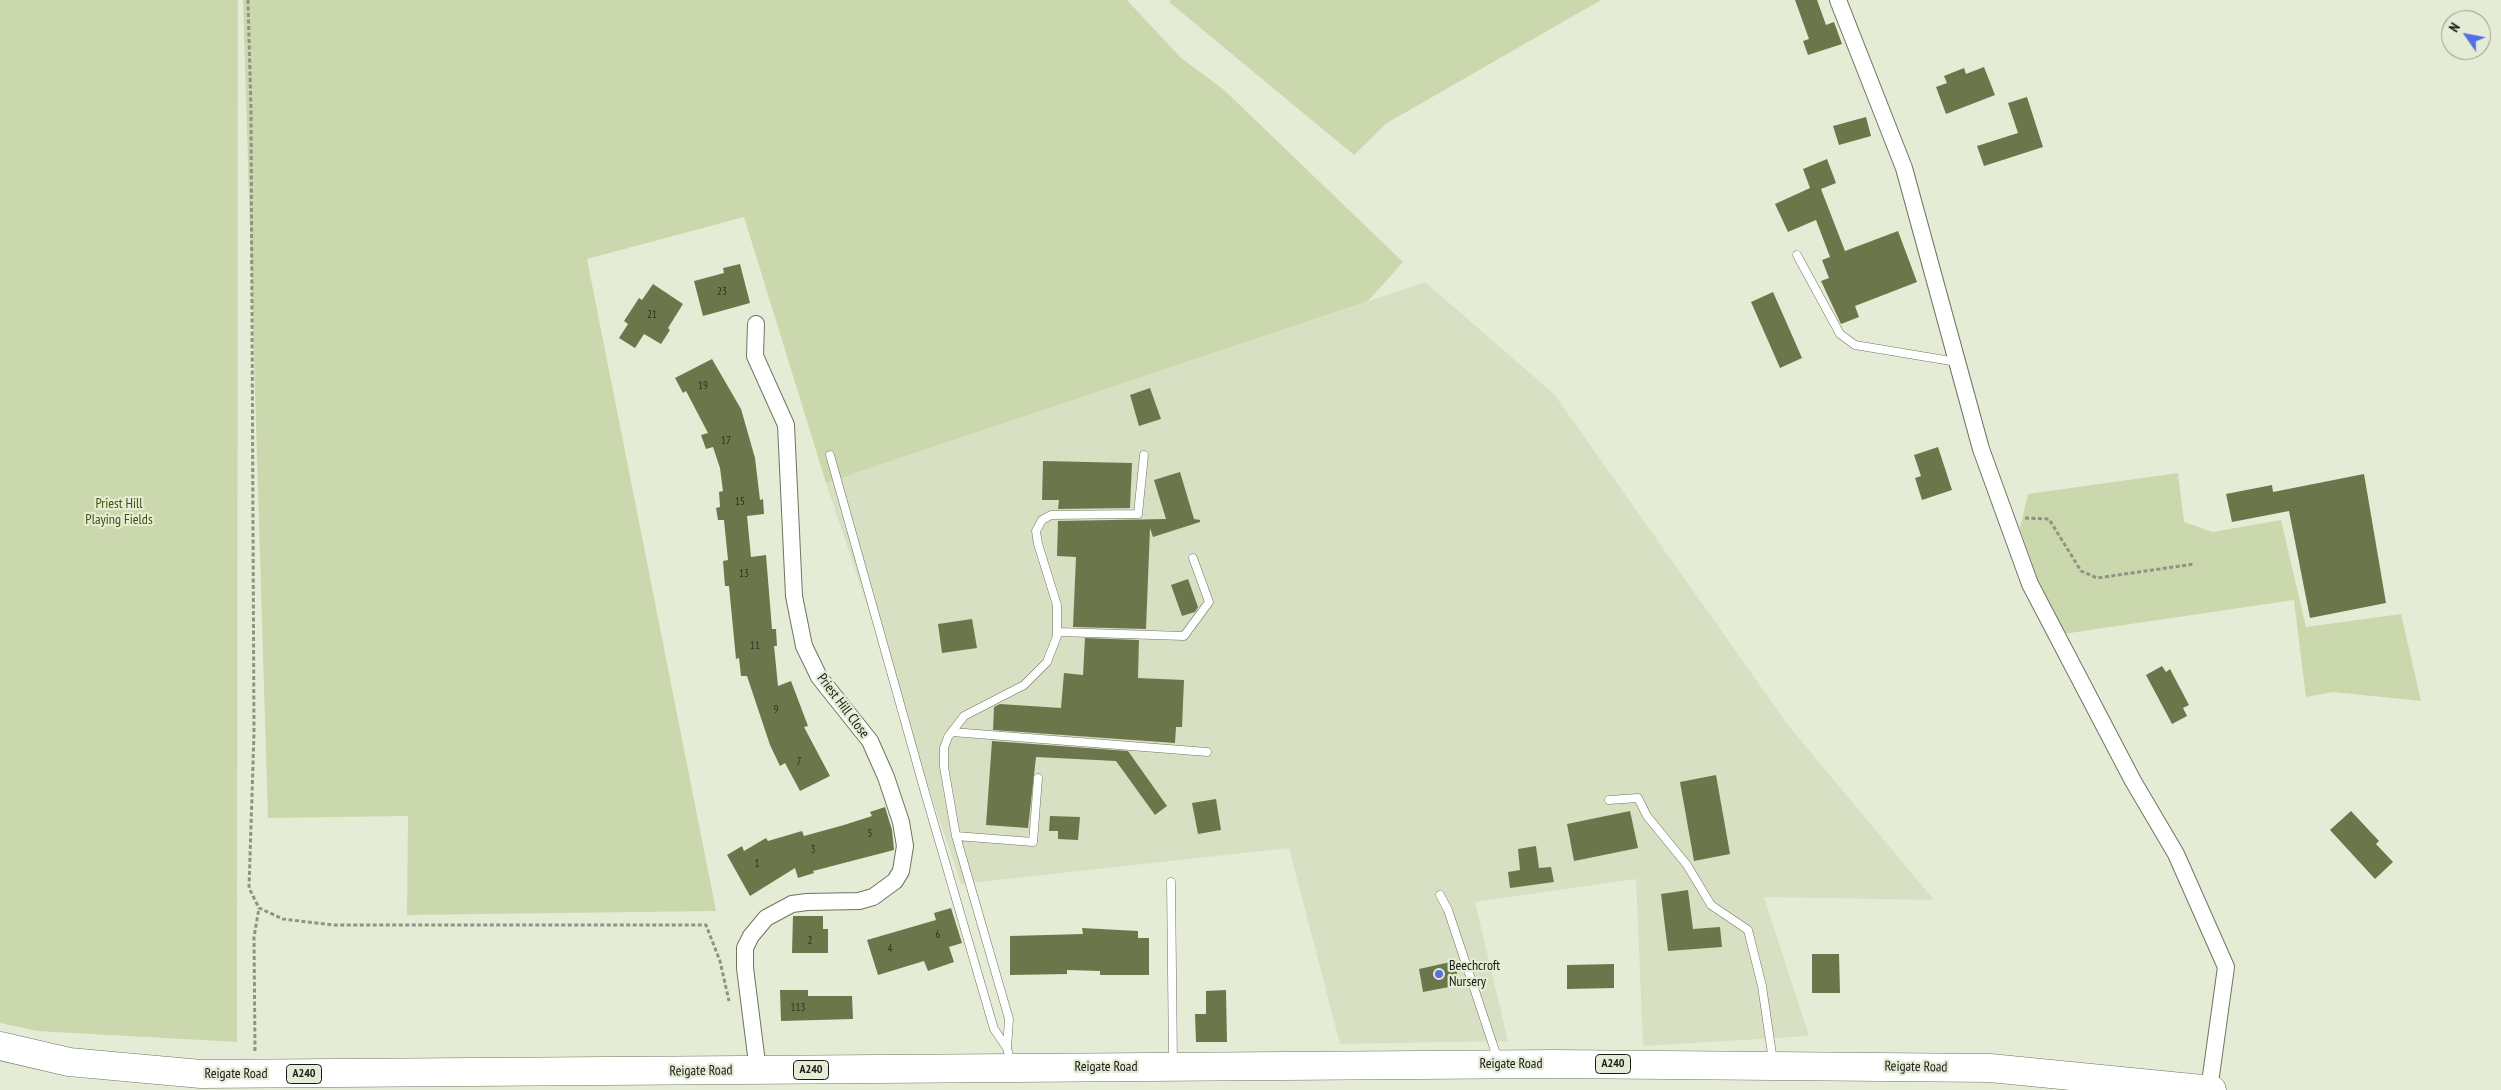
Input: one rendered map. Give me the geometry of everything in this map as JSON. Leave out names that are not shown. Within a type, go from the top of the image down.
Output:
[{"type":"highway","name":"Reigate Road","points":[[0,1046],[69,1062],[201,1074],[758,1071],[1010,1058],[1173,1067],[1500,1064],[1990,1068],[2211,1090]]},
{"type":"street","points":[[1838,0],[1904,168],[1981,449],[2030,584],[2133,781],[2176,854],[2226,967],[2211,1090]]},
{"type":"street","name":"Priest Hill Close","points":[[756,324],[755,356],[786,424],[794,596],[804,646],[819,677],[870,741],[895,804],[904,834],[905,846],[901,871],[895,881],[873,896],[858,901],[792,904],[779,909],[758,927],[745,948],[745,968],[758,1071]]},
{"type":"lane","points":[[1797,255],[1840,334],[1855,345],[1957,362]]},
{"type":"lane","points":[[1010,1058],[1009,1019],[956,836],[944,767],[944,748],[952,732],[964,716],[1024,685],[1047,662],[1058,632],[1057,605],[1036,531],[1042,520],[1051,515],[1138,514],[1144,454]]},
{"type":"lane","points":[[830,455],[994,1029],[1010,1058]]},
{"type":"lane","points":[[1058,632],[1184,636],[1209,602],[1193,558]]},
{"type":"lane","points":[[952,732],[1207,752]]},
{"type":"lane","points":[[956,836],[1033,842],[1038,778]]},
{"type":"lane","points":[[1609,800],[1638,798],[1647,816],[1687,865],[1711,904],[1748,930],[1762,986],[1774,1066]]},
{"type":"lane","points":[[1170,882],[1173,1067]]},
{"type":"lane","points":[[1440,895],[1448,910],[1500,1064]]},
{"type":"path","points":[[248,0],[251,120],[254,714],[250,888],[259,908],[254,937],[255,1074]]},
{"type":"path","points":[[2009,526],[2022,518],[2049,519],[2081,571],[2097,578],[2194,564]]},
{"type":"path","points":[[259,908],[283,919],[334,925],[706,925],[720,961],[730,1002],[751,1018]]},
{"type":"shaded area","points":[[1425,282],[1554,394],[1788,725],[1934,900],[1764,897],[1809,1036],[1643,1046],[1636,879],[1475,902],[1508,1041],[1340,1044],[1289,848],[961,884],[826,483]]},
{"type":"green space","name":"Priest Hill Playing Fields","points":[[0,0],[238,0],[237,1042],[37,1031],[0,1023]]},
{"type":"green space","points":[[243,0],[1127,0],[1181,58],[1223,89],[1403,262],[1368,301],[826,483],[744,217],[587,259],[716,911],[407,915],[408,816],[268,818]]},
{"type":"green space","points":[[1171,0],[1601,0],[1387,123],[1354,155],[1169,2]]},
{"type":"green space","points":[[2178,473],[2184,522],[2213,532],[2281,520],[2306,627],[2401,614],[2421,701],[2333,692],[2306,697],[2294,600],[2063,634],[2037,577],[2020,528],[2028,494]]},
{"type":"building","points":[[1795,0],[1817,0],[1826,25],[1834,22],[1842,44],[1808,55],[1803,41],[1809,39]]},
{"type":"building","points":[[1984,67],[1995,95],[1946,114],[1936,87],[1947,83],[1944,76],[1964,68],[1966,74]]},
{"type":"building","points":[[2027,97],[2043,147],[1984,166],[1977,146],[2018,133],[2008,103]]},
{"type":"building","points":[[1866,117],[1871,136],[1839,145],[1833,126]]},
{"type":"building","points":[[1827,159],[1836,183],[1821,189],[1845,251],[1898,231],[1917,282],[1855,306],[1859,317],[1841,324],[1821,281],[1829,278],[1822,260],[1830,257],[1816,220],[1788,232],[1775,204],[1810,188],[1803,169]]},
{"type":"building","points":[[740,264],[750,303],[703,316],[694,281],[724,273],[723,268]]},
{"type":"building","points":[[653,284],[683,304],[668,328],[670,330],[661,344],[644,334],[635,348],[619,338],[628,324],[624,321],[639,298],[642,300]]},
{"type":"building","points":[[1773,292],[1802,358],[1780,368],[1751,302]]},
{"type":"building","points":[[712,359],[741,409],[755,458],[760,500],[763,499],[764,514],[747,516],[751,557],[766,555],[772,629],[776,629],[777,646],[774,646],[778,686],[791,681],[808,726],[804,727],[830,776],[800,791],[785,763],[780,766],[770,745],[747,676],[741,676],[739,658],[736,659],[729,586],[725,586],[723,561],[728,560],[724,520],[718,520],[716,508],[720,507],[719,492],[723,491],[720,468],[713,447],[706,449],[701,435],[708,433],[686,391],[683,393],[675,378]]},
{"type":"building","points":[[1150,388],[1161,419],[1139,426],[1130,395]]},
{"type":"building","points":[[1938,447],[1952,490],[1922,500],[1915,478],[1921,476],[1914,455]]},
{"type":"building","points":[[1043,461],[1132,463],[1130,508],[1058,509],[1059,500],[1042,500]]},
{"type":"building","points":[[1180,472],[1194,519],[1200,520],[1200,522],[1153,537],[1150,528],[1146,629],[1073,627],[1076,557],[1057,556],[1058,521],[1166,519],[1154,480]]},
{"type":"building","points":[[2364,474],[2386,603],[2310,618],[2289,511],[2232,522],[2226,494],[2272,485],[2273,492]]},
{"type":"building","points":[[1188,579],[1198,607],[1195,612],[1182,616],[1171,585]]},
{"type":"building","points":[[972,619],[977,648],[942,653],[938,624]]},
{"type":"building","points":[[1085,638],[1139,640],[1138,678],[1184,680],[1182,727],[1176,727],[1175,743],[993,730],[994,707],[1000,704],[1061,708],[1064,673],[1083,675]]},
{"type":"building","points":[[2162,666],[2166,672],[2170,669],[2189,705],[2183,708],[2187,716],[2172,724],[2146,675]]},
{"type":"building","points":[[992,741],[1128,751],[1167,806],[1155,815],[1116,761],[1036,757],[1028,828],[986,825]]},
{"type":"building","points":[[1716,775],[1730,854],[1694,861],[1680,782]]},
{"type":"building","points":[[1216,799],[1221,830],[1198,834],[1192,803]]},
{"type":"building","points":[[885,807],[892,830],[894,850],[813,871],[814,873],[798,878],[795,868],[750,896],[727,855],[742,846],[744,851],[766,838],[768,841],[802,831],[804,836],[844,825],[872,816],[870,812]]},
{"type":"building","points":[[1630,811],[1638,848],[1574,861],[1567,824]]},
{"type":"building","points":[[2351,811],[2379,841],[2376,844],[2393,862],[2375,879],[2330,830]]},
{"type":"building","points":[[1050,816],[1080,817],[1078,840],[1058,839],[1058,831],[1049,831]]},
{"type":"building","points":[[1536,846],[1539,868],[1551,867],[1554,882],[1510,888],[1508,872],[1520,870],[1518,849]]},
{"type":"building","points":[[1688,890],[1693,929],[1720,927],[1722,947],[1668,951],[1661,894]]},
{"type":"building","points":[[951,908],[962,943],[949,947],[954,962],[928,971],[924,961],[878,975],[867,940],[936,920],[934,913]]},
{"type":"building","points":[[793,916],[823,916],[823,929],[828,929],[828,953],[792,953]]},
{"type":"building","points":[[1082,928],[1138,931],[1138,938],[1149,938],[1149,975],[1100,975],[1100,971],[1067,970],[1067,974],[1010,975],[1010,936],[1083,934]]},
{"type":"building","points":[[1812,954],[1839,954],[1840,993],[1812,993]]},
{"type":"building","points":[[1455,961],[1459,985],[1423,992],[1419,969]]},
{"type":"building","points":[[1614,964],[1614,988],[1567,989],[1567,965]]},
{"type":"building","points":[[780,990],[808,990],[808,996],[852,996],[853,1019],[781,1021]]},
{"type":"building","points":[[1226,990],[1227,1042],[1196,1042],[1195,1014],[1206,1014],[1206,991]]},
{"type":"place","name":"Beechcroft Nursery","points":[[1439,974]]}]
